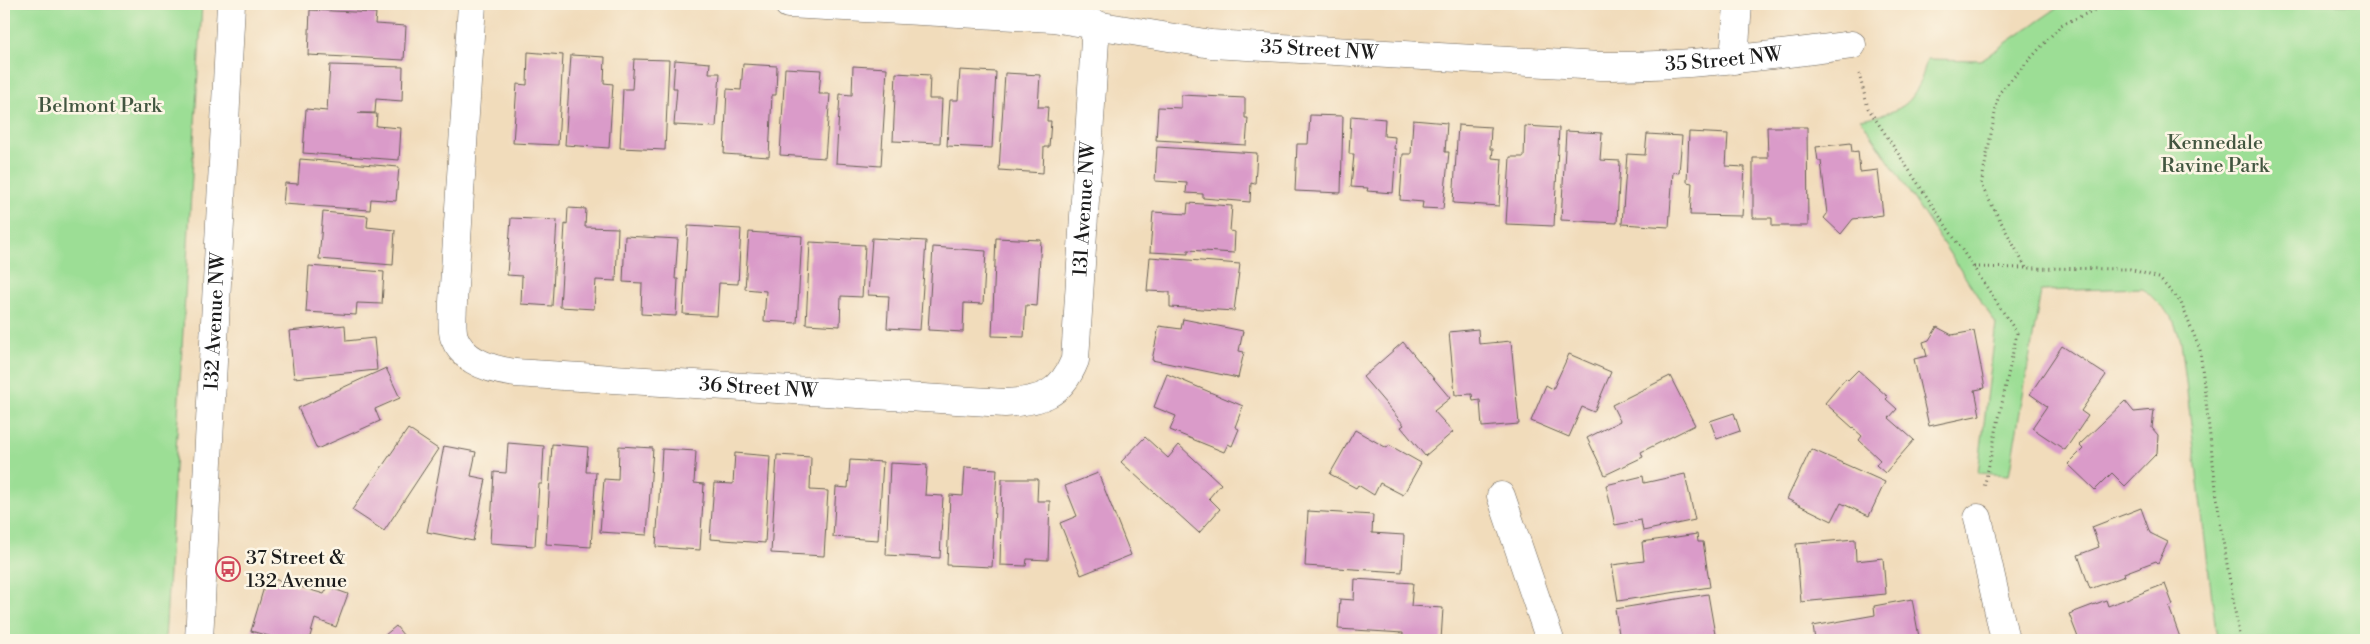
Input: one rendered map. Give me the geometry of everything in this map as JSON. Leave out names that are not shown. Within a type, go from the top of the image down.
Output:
[{"type":"street","name":"132 Avenue NW","points":[[199,640],[231,4]]},
{"type":"street","name":"36 Street NW","points":[[472,4],[453,302],[454,337],[463,352],[482,365],[497,371],[554,376],[1005,403],[1027,402],[1041,398],[1057,389]]},
{"type":"street","name":"35 Street NW","points":[[788,4],[1053,18],[1211,44],[1600,66],[1648,67],[1734,60],[1852,45]]},
{"type":"street","points":[[1734,60],[1738,4]]},
{"type":"street","name":"131 Avenue NW","points":[[1057,389],[1069,376],[1075,360],[1078,343],[1096,24]]},
{"type":"street","points":[[1501,496],[1550,640]]},
{"type":"street","points":[[1978,518],[2005,640]]},
{"type":"path","points":[[2026,268],[1981,185],[1999,93],[2061,25],[2108,4]]},
{"type":"path","points":[[1852,45],[1868,108],[2017,332],[1978,518]]},
{"type":"path","points":[[1974,267],[2130,269],[2159,278],[2181,303],[2200,350],[2220,523],[2240,640]]},
{"type":"green space","name":"Belmont Park","points":[[4,4],[202,4],[165,640],[4,640]]},
{"type":"green space","name":"Kennedale Ravine Park","points":[[2063,4],[2366,4],[2366,640],[2217,640],[2181,341],[2172,317],[2143,288],[2041,291],[2009,475],[1978,473],[1996,324],[1861,119],[1889,113],[1907,103],[1918,86],[1927,59],[1981,60]]},
{"type":"building","points":[[379,4],[379,7],[350,5]]},
{"type":"building","points":[[310,10],[376,13],[375,24],[406,26],[404,60],[308,55]]},
{"type":"building","points":[[528,52],[563,55],[558,145],[513,143],[517,84],[527,85]]},
{"type":"building","points":[[571,55],[605,57],[604,83],[613,84],[609,148],[565,145]]},
{"type":"building","points":[[634,59],[669,60],[665,150],[620,148],[623,89],[632,89]]},
{"type":"building","points":[[675,60],[710,63],[709,73],[720,73],[716,127],[674,125],[677,88],[673,88]]},
{"type":"building","points":[[743,64],[777,66],[776,95],[772,95],[769,157],[724,154],[727,89],[741,90]]},
{"type":"building","points":[[330,65],[403,67],[402,101],[376,99],[375,113],[358,113],[377,114],[376,126],[401,128],[399,160],[303,153],[306,109],[327,111]]},
{"type":"building","points":[[853,66],[887,68],[881,166],[836,163],[840,94],[852,95]]},
{"type":"building","points":[[785,68],[821,70],[819,94],[830,94],[825,158],[780,155]]},
{"type":"building","points":[[960,70],[996,72],[992,148],[947,146],[950,100],[958,100]]},
{"type":"building","points":[[896,73],[930,75],[929,99],[942,99],[940,143],[893,141]]},
{"type":"building","points":[[1005,73],[1040,75],[1038,107],[1048,107],[1047,121],[1051,121],[1049,147],[1044,147],[1043,173],[999,170]]},
{"type":"building","points":[[1181,95],[1245,98],[1245,118],[1248,118],[1246,145],[1156,140],[1158,107],[1181,108]]},
{"type":"building","points":[[1310,115],[1343,116],[1341,193],[1295,191],[1297,144],[1308,144]]},
{"type":"building","points":[[1351,116],[1385,119],[1384,136],[1395,137],[1393,193],[1367,191],[1368,188],[1351,187],[1354,154],[1349,154]]},
{"type":"building","points":[[1413,120],[1447,123],[1445,152],[1449,152],[1443,209],[1422,208],[1423,202],[1400,200],[1403,154],[1411,154]]},
{"type":"building","points":[[1458,125],[1491,127],[1490,149],[1493,149],[1492,158],[1502,159],[1499,206],[1453,203]]},
{"type":"building","points":[[1525,126],[1559,128],[1554,226],[1506,224],[1510,157],[1524,157]]},
{"type":"building","points":[[1767,127],[1807,127],[1808,226],[1772,226],[1772,218],[1753,218],[1753,158],[1768,158]]},
{"type":"building","points":[[1566,131],[1602,133],[1600,160],[1620,161],[1617,223],[1561,220]]},
{"type":"building","points":[[1689,132],[1728,134],[1726,166],[1745,167],[1742,216],[1690,215],[1692,183],[1687,182]]},
{"type":"building","points":[[1647,134],[1682,136],[1679,173],[1673,172],[1669,227],[1622,224],[1627,154],[1645,155]]},
{"type":"building","points":[[1851,143],[1852,152],[1858,151],[1860,172],[1878,170],[1883,215],[1853,219],[1841,234],[1824,218],[1827,214],[1821,161],[1818,161],[1816,147]]},
{"type":"building","points":[[1157,147],[1257,153],[1255,184],[1251,183],[1250,202],[1203,198],[1203,194],[1186,193],[1187,183],[1155,181]]},
{"type":"building","points":[[300,159],[399,167],[396,201],[371,199],[370,210],[283,204],[285,183],[298,184]]},
{"type":"building","points":[[1188,203],[1232,206],[1230,231],[1235,232],[1234,253],[1188,250],[1188,254],[1150,252],[1153,212],[1187,214]]},
{"type":"building","points":[[568,208],[586,209],[585,227],[618,228],[616,281],[596,280],[594,309],[560,307],[565,224],[567,225]]},
{"type":"building","points":[[323,212],[368,216],[367,227],[395,230],[393,265],[319,259]]},
{"type":"building","points":[[511,218],[557,220],[552,306],[521,304],[522,276],[507,275]]},
{"type":"building","points":[[688,226],[741,229],[738,284],[719,283],[717,316],[683,314]]},
{"type":"building","points":[[749,232],[802,236],[797,323],[764,321],[766,291],[745,289]]},
{"type":"building","points":[[625,236],[678,239],[675,279],[678,279],[676,316],[641,314],[642,283],[623,282]]},
{"type":"building","points":[[872,238],[926,241],[920,330],[887,328],[889,296],[868,295]]},
{"type":"building","points":[[996,238],[1041,240],[1037,306],[1026,305],[1024,337],[992,336]]},
{"type":"building","points":[[810,242],[865,245],[862,297],[841,296],[840,326],[806,324]]},
{"type":"building","points":[[933,247],[986,251],[983,304],[964,303],[963,332],[928,330]]},
{"type":"building","points":[[1150,257],[1240,264],[1234,311],[1170,307],[1170,292],[1147,291]]},
{"type":"building","points":[[309,266],[384,272],[382,304],[357,303],[356,315],[306,312]]},
{"type":"building","points":[[1183,319],[1243,331],[1239,351],[1244,352],[1238,378],[1152,360],[1159,326],[1181,329]]},
{"type":"building","points":[[345,325],[346,341],[374,338],[377,370],[294,378],[289,331]]},
{"type":"building","points":[[1937,327],[1952,335],[1974,331],[1985,388],[1975,390],[1980,415],[1929,426],[1914,359],[1927,356],[1923,342],[1929,340]]},
{"type":"building","points":[[1478,329],[1479,344],[1511,341],[1519,424],[1482,427],[1480,400],[1473,401],[1472,394],[1455,395],[1449,332]]},
{"type":"building","points":[[1403,342],[1450,398],[1434,411],[1453,432],[1425,456],[1401,427],[1404,425],[1363,377]]},
{"type":"building","points":[[2062,346],[2106,375],[2081,411],[2088,416],[2065,450],[2032,428],[2047,406],[2030,394]]},
{"type":"building","points":[[1569,354],[1611,372],[1594,412],[1582,407],[1569,437],[1531,421],[1546,385],[1553,389]]},
{"type":"building","points":[[386,368],[400,398],[375,409],[380,421],[317,449],[298,408]]},
{"type":"building","points":[[1858,370],[1888,397],[1886,399],[1897,409],[1889,418],[1914,440],[1885,473],[1876,465],[1880,460],[1859,440],[1862,436],[1825,403],[1846,378],[1848,380]]},
{"type":"building","points":[[1167,374],[1243,406],[1235,427],[1239,429],[1232,446],[1228,444],[1224,452],[1170,430],[1176,416],[1154,407]]},
{"type":"building","points":[[1670,376],[1695,425],[1641,452],[1643,457],[1605,475],[1587,438],[1620,421],[1612,405]]},
{"type":"building","points":[[2125,401],[2134,412],[2154,410],[2152,428],[2158,435],[2157,453],[2125,486],[2112,473],[2095,490],[2068,464],[2083,449],[2079,445]]},
{"type":"building","points":[[1734,413],[1740,431],[1717,439],[1710,421]]},
{"type":"building","points":[[408,429],[438,449],[384,531],[352,510]]},
{"type":"building","points":[[1355,430],[1387,448],[1389,445],[1421,463],[1403,495],[1380,483],[1374,495],[1358,485],[1356,488],[1330,474]]},
{"type":"building","points":[[1145,437],[1168,458],[1179,445],[1221,484],[1209,498],[1220,509],[1199,533],[1121,462]]},
{"type":"building","points":[[508,443],[544,446],[542,484],[539,484],[535,546],[490,543],[494,472],[506,473]]},
{"type":"building","points":[[552,444],[588,447],[586,472],[596,472],[591,547],[546,544]]},
{"type":"building","points":[[444,446],[476,452],[471,476],[486,479],[473,541],[427,532]]},
{"type":"building","points":[[619,446],[653,448],[647,535],[600,532],[604,479],[618,480]]},
{"type":"building","points":[[662,449],[696,451],[694,483],[704,484],[700,550],[656,547]]},
{"type":"building","points":[[1811,449],[1885,482],[1869,516],[1841,503],[1832,521],[1787,499]]},
{"type":"building","points":[[735,453],[770,456],[765,543],[710,539],[714,483],[733,484]]},
{"type":"building","points":[[777,455],[811,457],[810,490],[828,491],[824,556],[771,553]]},
{"type":"building","points":[[850,460],[883,462],[878,540],[833,537],[836,487],[848,488]]},
{"type":"building","points":[[890,463],[927,465],[925,495],[943,496],[940,558],[886,555]]},
{"type":"building","points":[[965,467],[997,469],[992,567],[947,565],[950,495],[963,496]]},
{"type":"building","points":[[1098,473],[1131,555],[1081,575],[1060,523],[1077,516],[1065,486]]},
{"type":"building","points":[[1685,474],[1695,520],[1643,531],[1641,520],[1615,525],[1606,485],[1643,476],[1644,483]]},
{"type":"building","points":[[1002,479],[1038,479],[1037,501],[1050,501],[1048,560],[1027,559],[1026,566],[1000,565]]},
{"type":"building","points":[[2141,508],[2150,533],[2168,542],[2158,563],[2156,561],[2124,573],[2125,576],[2090,589],[2078,555],[2099,547],[2092,527]]},
{"type":"building","points":[[1308,511],[1373,515],[1372,533],[1404,535],[1402,572],[1305,566]]},
{"type":"building","points":[[1697,534],[1698,542],[1703,542],[1710,587],[1618,601],[1612,565],[1644,561],[1642,542]]},
{"type":"building","points":[[1855,539],[1856,561],[1883,558],[1886,594],[1801,602],[1796,544]]},
{"type":"building","points":[[267,577],[324,594],[328,587],[348,594],[336,627],[315,619],[309,640],[271,640],[272,637],[251,631]]},
{"type":"building","points":[[1355,579],[1413,583],[1411,606],[1443,608],[1441,640],[1403,639],[1403,633],[1338,629],[1340,599],[1354,600]]},
{"type":"building","points":[[2165,584],[2173,605],[2169,607],[2181,640],[2079,640],[2069,614],[2106,600],[2108,606]]},
{"type":"building","points":[[1708,594],[1716,640],[1620,640],[1615,609]]},
{"type":"building","points":[[1912,599],[1919,637],[1902,640],[1815,640],[1813,626],[1875,615],[1874,606]]},
{"type":"building","points":[[396,626],[407,640],[379,640]]},
{"type":"place","name":"37 Street & 132 Avenue","points":[[228,569]]}]
